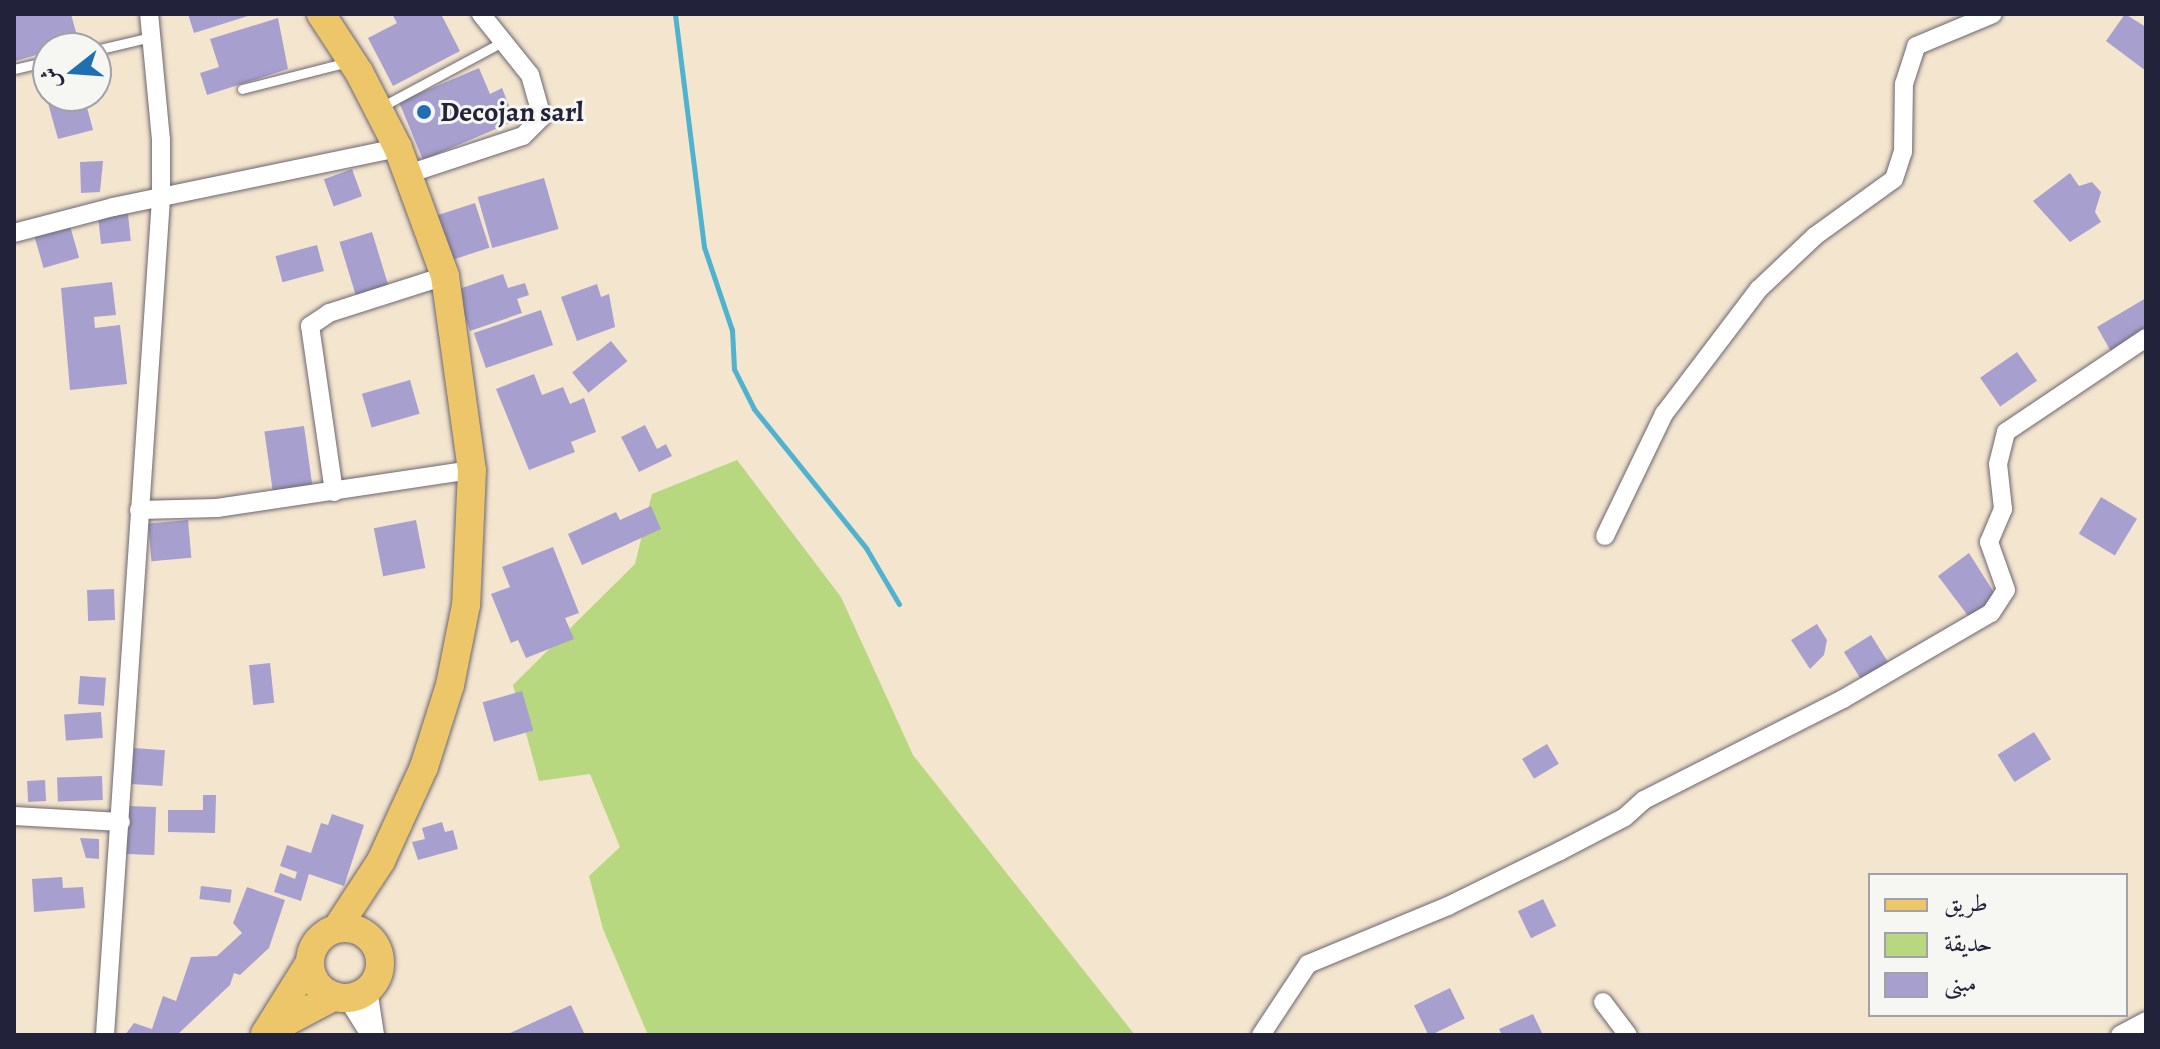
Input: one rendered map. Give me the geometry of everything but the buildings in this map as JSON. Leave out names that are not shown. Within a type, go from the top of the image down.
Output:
[{"type":"main road","points":[[264,1034],[310,962],[318,940],[337,928],[381,861],[424,767],[450,685],[466,605],[472,470],[445,276],[403,161],[378,108],[321,14]]},
{"type":"main road","points":[[264,1034],[350,994],[379,969],[369,937],[381,861]]},
{"type":"main road","points":[[337,928],[369,937]]},
{"type":"main road","points":[[310,962],[317,983],[350,994]]},
{"type":"street","points":[[105,1035],[161,198],[149,14]]},
{"type":"street","points":[[14,233],[161,198],[403,161],[523,136],[542,117],[530,75],[481,14]]},
{"type":"street","points":[[1605,536],[1664,414],[1759,289],[1815,236],[1894,179],[1903,152],[1904,84],[1916,46],[1993,14]]},
{"type":"street","points":[[334,492],[310,326],[329,313],[445,276]]},
{"type":"street","points":[[1261,1035],[1308,964],[1448,906],[1560,851],[1625,817],[1644,800],[1843,699],[1978,623],[2006,594],[1989,542],[2003,509],[1998,464],[2006,432],[2146,338]]},
{"type":"street","points":[[139,510],[217,508],[472,470]]},
{"type":"street","points":[[14,816],[121,822]]},
{"type":"street","points":[[350,994],[372,1035]]},
{"type":"street","points":[[1603,1002],[1628,1035]]},
{"type":"street","points":[[2120,1035],[2146,1021]]},
{"type":"lane","points":[[112,46],[152,36]]},
{"type":"lane","points":[[378,108],[502,42]]},
{"type":"lane","points":[[242,89],[351,61]]},
{"type":"green space","points":[[737,460],[841,597],[913,755],[1135,1035],[648,1035],[603,929],[589,876],[620,847],[590,774],[539,781],[513,685],[635,564],[652,494]]},
{"type":"waterway","points":[[675,14],[704,247],[732,330],[734,369],[754,409],[866,548],[899,604]]},
{"type":"place","name":"Decojan sarl","points":[[424,112]]}]
